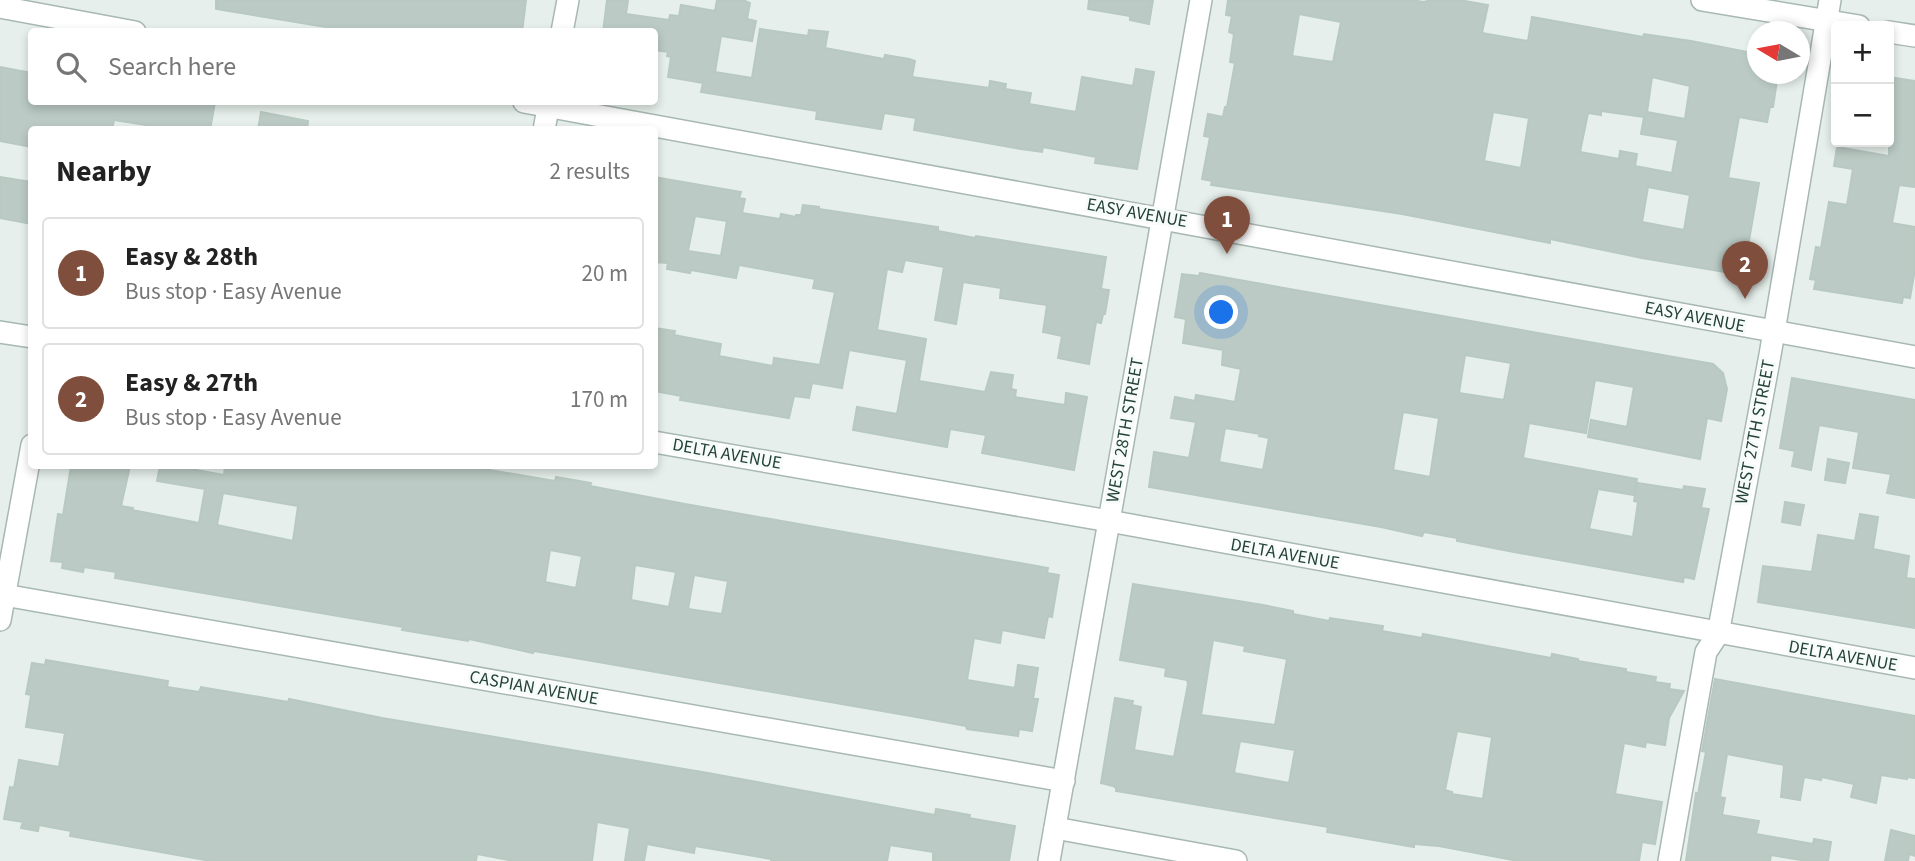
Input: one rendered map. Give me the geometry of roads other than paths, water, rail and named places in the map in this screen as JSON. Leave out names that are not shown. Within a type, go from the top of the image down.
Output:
[{"type":"street","points":[[563,28],[568,0]]},
{"type":"street","name":"WEST 28TH STREET","points":[[1049,861],[1201,0]]},
{"type":"street","points":[[1702,0],[1828,10],[1849,21]]},
{"type":"street","points":[[0,7],[113,28]]},
{"type":"street","name":"WEST 27TH STREET","points":[[1669,861],[1706,652],[1718,634],[1774,332],[1828,10]]},
{"type":"street","points":[[1894,33],[1915,36]]},
{"type":"street","points":[[545,126],[548,105]]},
{"type":"street","name":"EASY AVENUE","points":[[553,105],[1915,357]]},
{"type":"street","points":[[0,332],[28,336]]},
{"type":"street","name":"DELTA AVENUE","points":[[658,443],[1109,521],[1915,668]]},
{"type":"street","points":[[0,620],[28,466]]},
{"type":"street","name":"CASPIAN AVENUE","points":[[4,595],[1064,781]]},
{"type":"street","points":[[1055,828],[1236,861]]},
{"type":"place","name":"Easy & 28th","points":[[1227,254]]},
{"type":"place","name":"Easy & 27th","points":[[1745,299]]}]
